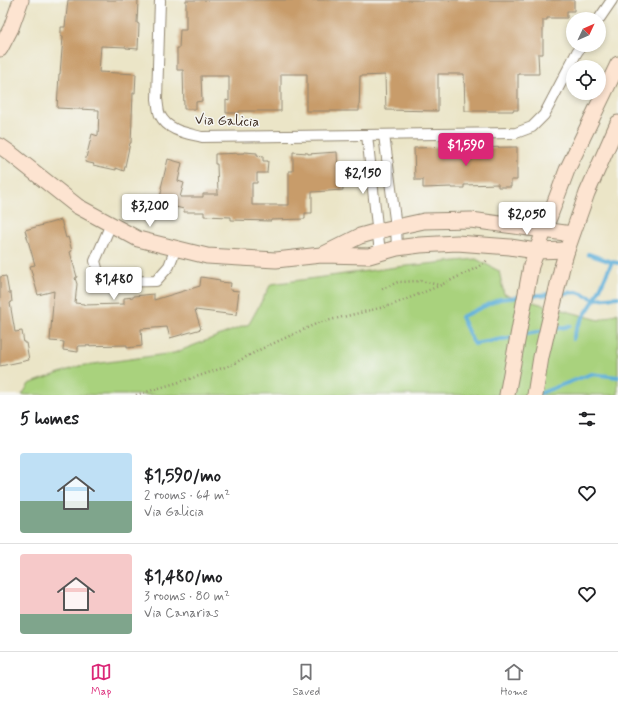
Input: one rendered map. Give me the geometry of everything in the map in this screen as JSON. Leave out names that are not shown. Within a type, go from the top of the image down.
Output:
[{"type":"street","points":[[0,49],[21,0]]},
{"type":"street","name":"Via Galicia","points":[[160,0],[157,99],[160,115],[169,126],[182,133],[202,137],[516,133],[532,127],[544,115],[577,52]]},
{"type":"street","points":[[604,12],[612,0]]},
{"type":"street","points":[[507,395],[531,266],[536,250],[566,170],[618,64]]},
{"type":"street","points":[[535,395],[541,357],[567,250],[587,193],[618,123]]},
{"type":"street","points":[[367,135],[380,253]]},
{"type":"street","points":[[384,135],[396,227],[396,248]]},
{"type":"street","points":[[0,146],[78,206],[138,239],[207,256],[276,260],[321,255],[369,256],[396,248],[457,243],[536,250],[567,250]]},
{"type":"street","points":[[321,255],[360,236],[424,221],[470,220],[572,234]]},
{"type":"street","points":[[111,224],[95,261],[98,272],[110,282],[156,281],[169,266],[176,248]]},
{"type":"path","points":[[136,395],[231,365],[261,349],[318,323],[392,305],[439,286],[478,267],[486,261],[488,257]]},
{"type":"path","points":[[382,289],[398,282],[421,281],[439,286]]},
{"type":"green space","points":[[476,259],[499,271],[504,294],[599,320],[618,313],[618,395],[22,395],[29,384],[79,366],[174,353],[249,324],[271,284],[397,267]]},
{"type":"building","points":[[68,0],[138,0],[138,49],[101,46],[99,72],[136,74],[135,93],[133,93],[131,143],[124,171],[85,162],[92,134],[98,136],[99,110],[57,108],[63,37],[61,37],[61,27],[65,27]]},
{"type":"building","points":[[186,0],[574,0],[574,11],[567,11],[566,18],[547,18],[547,20],[543,20],[543,54],[538,54],[539,74],[518,74],[518,110],[513,111],[465,111],[464,74],[438,74],[438,111],[386,110],[385,75],[360,76],[359,111],[306,111],[307,74],[281,74],[281,111],[239,111],[239,113],[226,113],[226,100],[229,101],[229,76],[201,76],[202,101],[196,102],[196,109],[184,109],[183,70],[177,70],[177,48],[179,48],[180,30],[186,30]]},
{"type":"building","points":[[517,147],[517,180],[511,180],[511,187],[498,187],[498,184],[464,185],[464,188],[423,188],[423,180],[415,180],[414,148]]},
{"type":"building","points":[[244,152],[257,153],[257,155],[263,156],[263,161],[268,161],[267,173],[257,173],[257,183],[252,183],[252,205],[289,205],[289,171],[293,171],[293,152],[308,154],[337,152],[338,171],[342,170],[343,190],[312,192],[312,213],[305,213],[305,219],[271,221],[231,220],[231,217],[204,216],[204,212],[184,212],[184,209],[150,201],[151,197],[160,197],[168,159],[182,163],[178,181],[184,183],[180,197],[203,197],[203,194],[218,194],[217,164],[215,164],[215,154]]},
{"type":"building","points":[[61,220],[66,238],[68,237],[72,251],[70,252],[77,277],[75,278],[77,284],[75,303],[84,305],[124,304],[124,298],[154,294],[154,300],[200,286],[201,277],[220,280],[219,282],[231,283],[230,290],[239,291],[236,315],[195,310],[201,329],[170,338],[167,327],[141,329],[142,346],[127,348],[127,345],[78,346],[78,352],[63,350],[64,342],[50,341],[54,291],[38,295],[30,266],[35,265],[25,230]]},
{"type":"building","points":[[6,276],[9,293],[11,293],[12,302],[10,303],[15,332],[22,331],[29,360],[0,366],[0,277]]},
{"type":"waterway","points":[[588,254],[618,263]]},
{"type":"waterway","points":[[573,339],[577,327],[595,299],[612,262]]},
{"type":"waterway","points":[[528,296],[577,292],[595,299],[618,297]]},
{"type":"waterway","points":[[514,337],[474,344],[461,317],[500,299],[521,297]]},
{"type":"waterway","points":[[550,330],[570,326]]},
{"type":"waterway","points":[[521,335],[544,331]]},
{"type":"waterway","points":[[538,394],[591,374],[618,377]]}]
